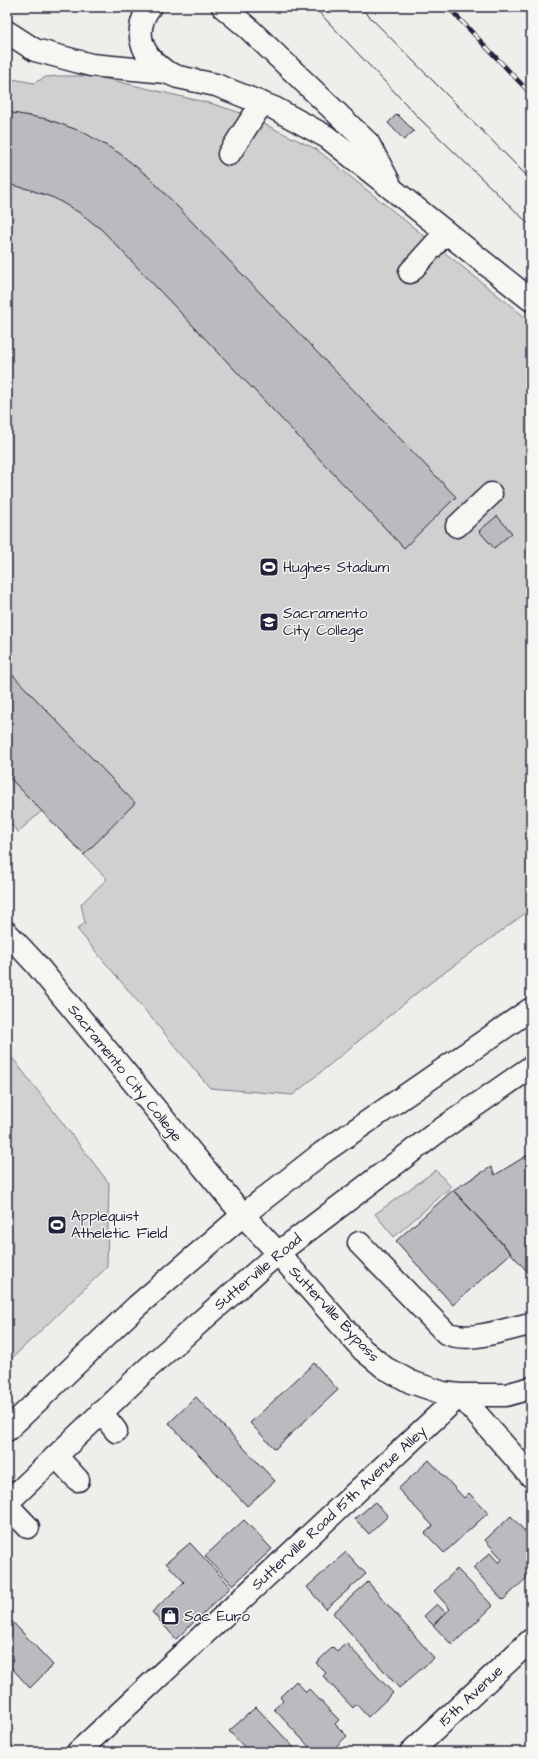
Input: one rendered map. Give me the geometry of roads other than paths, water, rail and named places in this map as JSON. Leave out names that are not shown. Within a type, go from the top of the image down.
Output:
[{"type":"main road","points":[[150,7],[144,14],[140,27],[142,43],[148,54],[166,72]]},
{"type":"main road","points":[[223,7],[248,28],[368,143],[393,189]]},
{"type":"main road","points":[[7,32],[35,50],[85,64],[166,72],[178,77],[216,85],[274,108],[327,137],[531,300]]},
{"type":"main road","points":[[228,154],[262,103]]},
{"type":"main road","points":[[410,272],[446,232]]},
{"type":"main road","points":[[457,526],[491,494]]},
{"type":"main road","name":"Sacramento City College","points":[[7,933],[35,963],[243,1215],[278,1253]]},
{"type":"main road","points":[[7,1430],[137,1306],[243,1215],[322,1153],[531,1009]]},
{"type":"main road","name":"Sutterville Road","points":[[7,1504],[147,1369],[278,1253],[436,1134],[531,1067]]},
{"type":"main road","points":[[358,1243],[446,1333],[452,1336],[471,1336],[526,1325],[531,1326]]},
{"type":"main road","name":"Sutterville Bypass","points":[[278,1253],[363,1350],[385,1368],[411,1382],[443,1393],[460,1395],[506,1395],[531,1388]]},
{"type":"main road","points":[[460,1395],[531,1476]]},
{"type":"main road","name":"Sutterville Road 15th Avenue Alley","points":[[78,1752],[460,1395]]},
{"type":"main road","points":[[101,1412],[116,1431]]},
{"type":"main road","points":[[56,1456],[78,1480]]},
{"type":"main road","points":[[7,1504],[28,1527]]},
{"type":"main road","name":"15th Avenue","points":[[411,1752],[531,1640]]},
{"type":"tram line","points":[[314,7],[421,120],[531,226]]},
{"type":"tram line","points":[[360,7],[531,180]]},
{"type":"railway","points":[[448,7],[531,94]]},
{"type":"place","name":"Hughes Stadium","points":[[269,567]]},
{"type":"place","name":"Sacramento City College","points":[[269,622]]},
{"type":"place","name":"Applequist Atheletic Field","points":[[57,1225]]},
{"type":"place","name":"Sac Euro","points":[[170,1616]]}]
